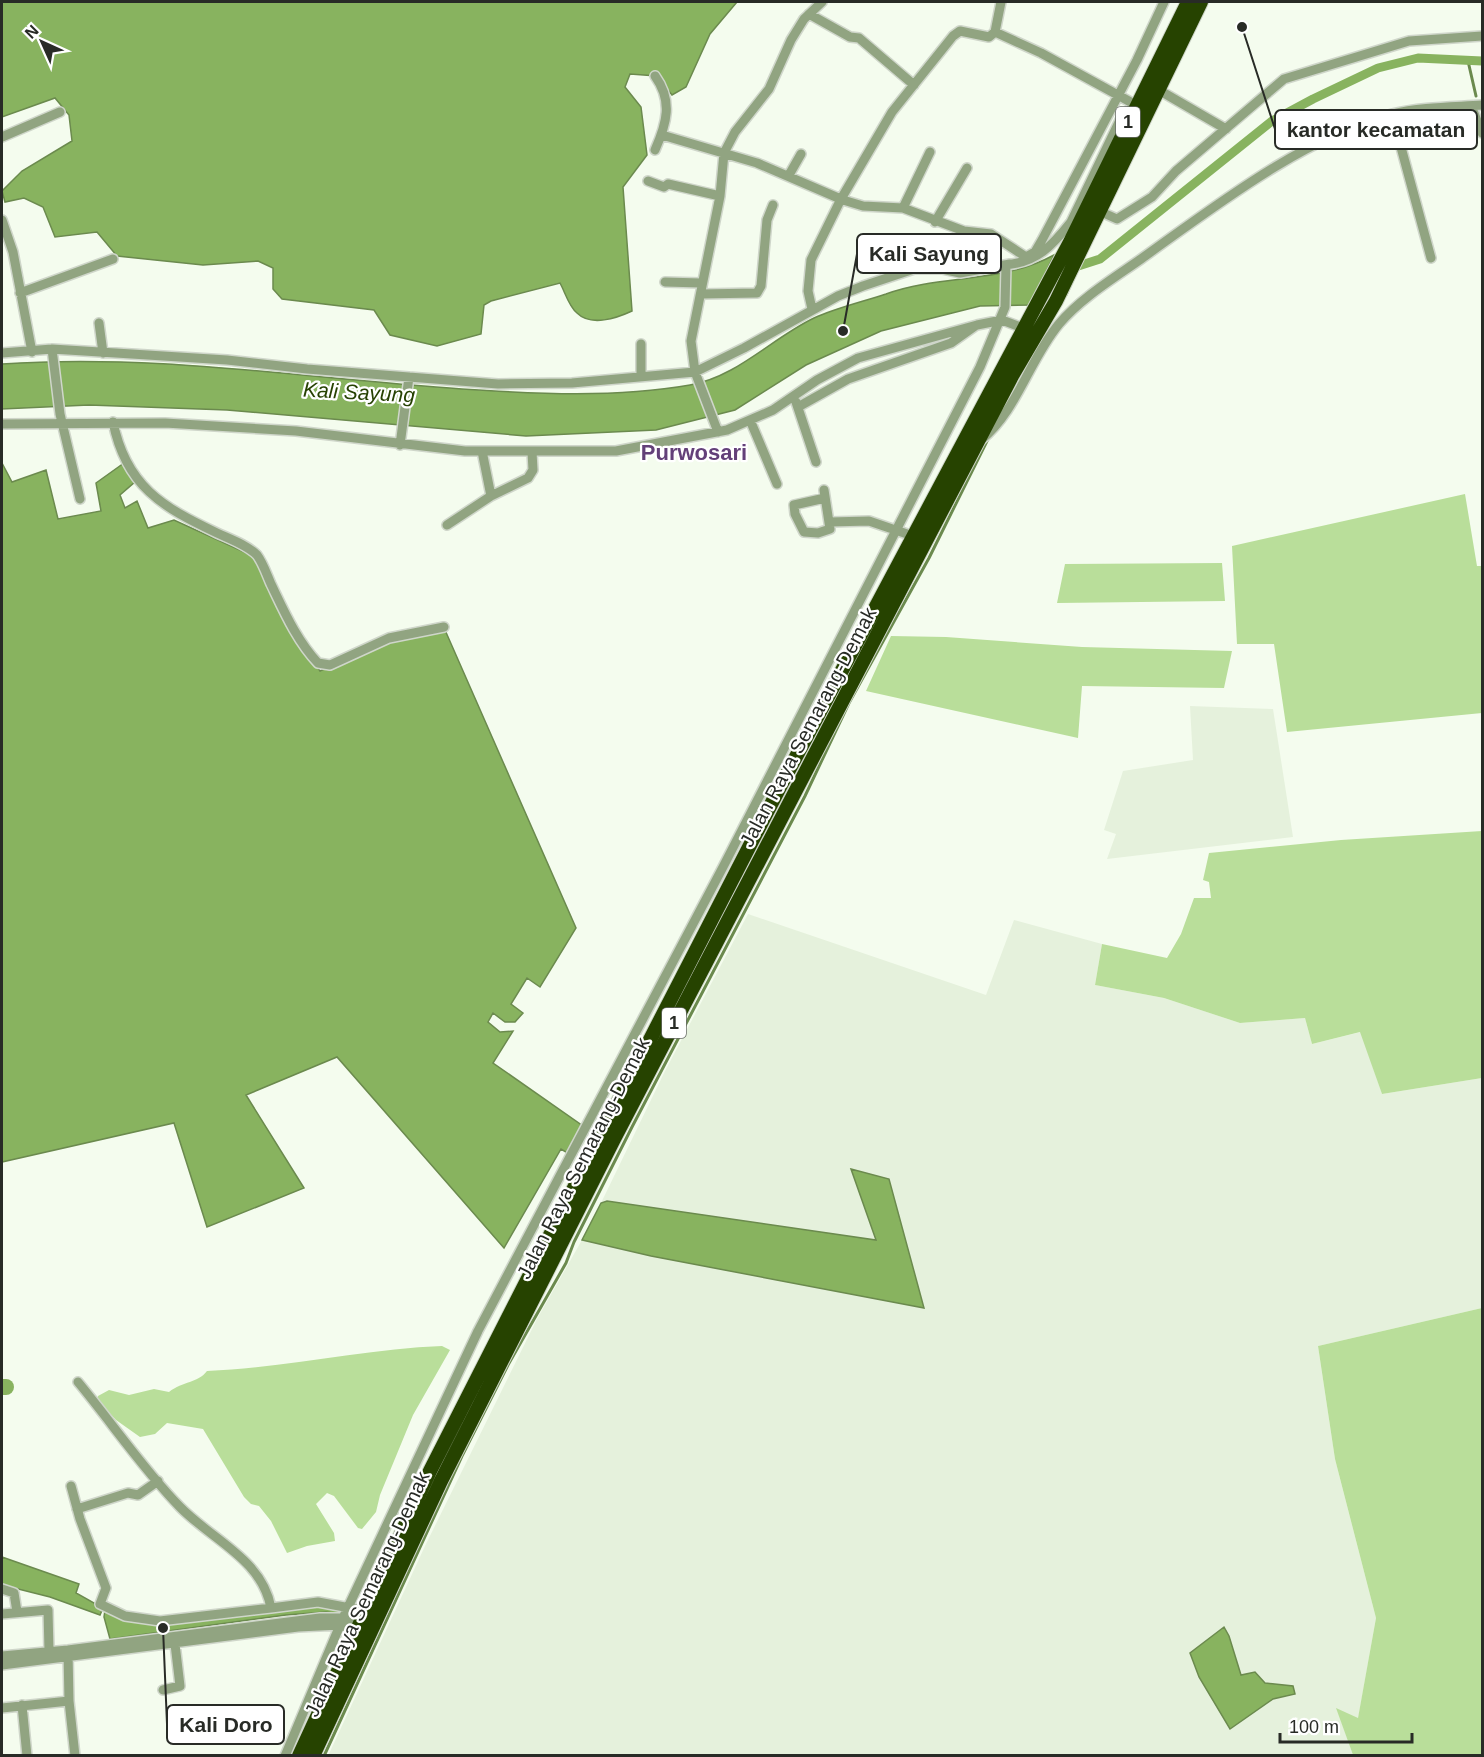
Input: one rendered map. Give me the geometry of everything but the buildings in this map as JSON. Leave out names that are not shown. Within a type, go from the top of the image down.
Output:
[{"type":"highway","name":"1","points":[[1099,211],[1156,89],[1201,2]]},
{"type":"highway","name":"1","points":[[1095,182],[1184,3]]},
{"type":"highway","name":"Jalan Raya Semarang-Demak","points":[[313,1755],[363,1625],[430,1471],[782,785],[905,532],[1039,300],[1070,242],[1095,182]]},
{"type":"highway","name":"Jalan Raya Semarang-Demak","points":[[299,1755],[363,1625],[441,1481],[614,1139],[978,443],[1056,301],[1099,211]]},
{"type":"highway","points":[[782,785],[796,791]]},
{"type":"street","points":[[718,432],[697,376],[691,341],[720,196],[724,153],[735,132],[769,89],[780,60],[809,14],[822,2]]},
{"type":"street","points":[[812,309],[808,291],[812,260],[872,141],[953,36],[960,31],[989,37],[995,32],[1001,2]]},
{"type":"street","points":[[2,353],[103,353],[227,360],[409,379],[498,384],[572,383],[641,375],[697,376],[838,296],[914,269],[942,269],[960,273],[1006,268],[1048,249],[1071,222],[1095,182],[1090,164],[1164,2]]},
{"type":"street","points":[[809,14],[850,37],[859,38],[914,85]]},
{"type":"street","points":[[1155,25],[1170,32]]},
{"type":"street","points":[[995,32],[1041,53],[1134,105],[1122,116],[1030,258]]},
{"type":"street","points":[[1099,211],[1117,219],[1130,213],[1152,197],[1176,171],[1284,79],[1409,41],[1482,36]]},
{"type":"street","points":[[654,76],[664,92],[667,104],[662,135],[656,150]]},
{"type":"street","points":[[1156,89],[1226,129]]},
{"type":"street","points":[[978,443],[999,422],[1035,357],[1073,310],[1215,206],[1302,152],[1392,114],[1482,105]]},
{"type":"street","points":[[1471,106],[1482,133]]},
{"type":"street","points":[[2,137],[60,112]]},
{"type":"street","points":[[1392,114],[1431,258]]},
{"type":"street","points":[[662,135],[789,175],[841,199],[863,206],[903,208],[935,222],[964,231],[996,236],[1030,258]]},
{"type":"street","points":[[903,208],[930,152]]},
{"type":"street","points":[[789,175],[801,154]]},
{"type":"street","points":[[935,222],[967,168]]},
{"type":"street","points":[[648,181],[664,187],[668,184],[720,196]]},
{"type":"street","points":[[700,294],[757,293],[760,286],[767,220],[773,205]]},
{"type":"street","points":[[2,220],[13,252],[32,352]]},
{"type":"street","points":[[20,293],[113,259]]},
{"type":"street","points":[[285,1755],[341,1621],[478,1331],[905,532],[1002,320],[1005,307],[1006,268]]},
{"type":"street","points":[[664,282],[701,283]]},
{"type":"street","points":[[2,424],[61,419],[285,430],[482,451],[616,451],[718,432],[750,420],[858,358],[977,324],[1002,320],[1023,328]]},
{"type":"street","points":[[99,322],[103,353]]},
{"type":"street","points":[[798,407],[848,379],[951,343],[977,324]]},
{"type":"street","points":[[641,344],[641,375]]},
{"type":"street","points":[[53,354],[61,419],[80,500]]},
{"type":"street","points":[[401,443],[409,379]]},
{"type":"street","points":[[794,396],[816,462]]},
{"type":"street","points":[[750,420],[777,484]]},
{"type":"street","points":[[113,422],[118,446],[132,474],[146,490],[163,505],[238,543],[258,556],[290,623],[318,663],[330,665],[389,638],[444,627]]},
{"type":"street","points":[[482,451],[491,496]]},
{"type":"street","points":[[447,525],[491,496],[531,475],[532,452]]},
{"type":"street","points":[[825,494],[830,522],[830,529],[827,531],[807,533],[801,528],[793,507],[800,502],[825,494]]},
{"type":"street","points":[[830,522],[862,520],[905,532]]},
{"type":"street","points":[[478,1331],[500,1335]]},
{"type":"street","points":[[78,1382],[180,1508],[231,1547],[258,1576],[271,1608]]},
{"type":"street","points":[[77,1509],[128,1492],[138,1495],[158,1481]]},
{"type":"street","points":[[71,1486],[106,1588],[100,1604],[125,1616],[144,1621],[168,1622],[318,1602],[349,1606],[363,1625]]},
{"type":"street","points":[[2,1589],[14,1593],[17,1612]]},
{"type":"street","points":[[2,1614],[48,1610],[49,1651]]},
{"type":"street","points":[[249,1610],[251,1624]]},
{"type":"street","points":[[2,1665],[251,1624],[320,1618],[363,1625]]},
{"type":"street","points":[[172,1638],[341,1621]]},
{"type":"street","points":[[163,1690],[180,1686],[168,1622]]},
{"type":"street","points":[[2,1656],[49,1651],[67,1654]]},
{"type":"street","points":[[67,1654],[75,1755]]},
{"type":"street","points":[[2,1708],[69,1701]]},
{"type":"street","points":[[22,1705],[27,1755]]},
{"type":"shaded area","points":[[1465,494],[1477,566],[1482,566],[1482,713],[1287,732],[1274,644],[1237,644],[1232,546]]},
{"type":"shaded area","points":[[1222,563],[1225,601],[1057,603],[1065,564]]},
{"type":"shaded area","points":[[891,636],[946,637],[1082,647],[1232,651],[1224,688],[1082,686],[1078,738],[866,691]]},
{"type":"shaded area","points":[[1190,706],[1273,709],[1293,837],[1107,859],[1116,834],[1104,830],[1123,771],[1193,760]]},
{"type":"shaded area","points":[[1482,831],[1482,1078],[1382,1094],[1360,1032],[1312,1044],[1305,1018],[1240,1023],[1164,998],[1095,985],[1102,944],[1167,958],[1181,934],[1194,898],[1211,898],[1209,882],[1203,880],[1209,853],[1341,840]]},
{"type":"shaded area","points":[[748,914],[986,995],[1014,920],[1102,944],[1095,985],[1164,998],[1240,1023],[1305,1018],[1312,1044],[1361,1032],[1382,1094],[1482,1078],[1482,1308],[1318,1346],[1335,1459],[1376,1618],[1358,1719],[1337,1709],[1353,1755],[328,1756],[425,1546],[537,1319],[582,1240],[651,1256],[924,1307],[889,1179],[851,1169],[876,1240],[607,1201],[601,1203],[665,1071]],"holes":[[[1224,1627],[1241,1675],[1265,1683],[1293,1686],[1294,1695],[1273,1699],[1230,1729],[1213,1636]]]},
{"type":"shaded area","points":[[1482,1308],[1482,1755],[1353,1755],[1336,1708],[1358,1718],[1376,1618],[1335,1459],[1318,1346]]},
{"type":"shaded area","points":[[442,1346],[450,1350],[413,1415],[380,1495],[376,1512],[362,1529],[358,1528],[334,1496],[327,1493],[316,1504],[334,1533],[335,1541],[307,1546],[287,1553],[271,1521],[259,1506],[251,1504],[244,1497],[203,1429],[167,1423],[155,1434],[140,1437],[116,1420],[97,1400],[98,1396],[109,1390],[129,1395],[154,1389],[169,1392],[199,1378],[207,1371]]},
{"type":"water","points":[[2,2],[737,2],[710,34],[686,87],[672,95],[657,76],[630,74],[625,87],[641,107],[647,155],[623,187],[632,311],[604,320],[589,320],[572,307],[560,283],[491,301],[484,305],[481,334],[437,346],[390,335],[374,310],[282,299],[273,289],[273,268],[258,261],[203,265],[117,256],[97,232],[55,237],[43,207],[24,198],[5,202],[2,191],[22,171],[72,141],[69,115],[55,98],[2,117]]},
{"type":"water","points":[[1054,255],[1030,305],[980,306],[881,331],[806,365],[735,410],[656,430],[526,436],[227,410],[89,405],[2,409],[2,364],[117,362],[175,364],[405,385],[576,394],[634,392],[690,385],[707,381],[739,366],[799,326],[831,311],[907,288],[1013,271]]},
{"type":"water","points":[[2,463],[12,482],[46,470],[58,519],[101,511],[96,483],[124,463],[136,481],[120,495],[125,508],[137,501],[148,528],[174,520],[253,556],[290,626],[320,671],[381,645],[445,630],[576,928],[540,987],[527,978],[511,1004],[523,1013],[515,1022],[505,1022],[493,1013],[488,1022],[500,1032],[513,1031],[493,1063],[583,1126],[569,1154],[561,1149],[504,1248],[337,1057],[246,1095],[304,1188],[207,1227],[174,1123],[2,1162]]},
{"type":"water","points":[[851,1169],[889,1179],[924,1308],[651,1256],[582,1240],[601,1203],[607,1201],[876,1240]]},
{"type":"water","points":[[2,1557],[79,1584],[76,1593],[103,1608],[100,1615],[50,1597],[2,1585]]},
{"type":"water","points":[[310,1604],[342,1609],[341,1614],[326,1612],[286,1615],[110,1639],[104,1617],[105,1610],[129,1620]]},
{"type":"water","points":[[1224,1627],[1241,1675],[1255,1672],[1265,1683],[1293,1686],[1295,1694],[1273,1699],[1230,1729],[1199,1677],[1190,1653]]},
{"type":"waterway","name":"Kali Sayung","points":[[1069,269],[1100,259],[1272,121],[1313,99],[1378,68],[1418,58],[1482,61]]},
{"type":"waterway","points":[[1468,61],[1476,96]]},
{"type":"waterway","points":[[1066,295],[1077,271]]},
{"type":"waterway","points":[[1006,402],[1037,347]]},
{"type":"waterway","points":[[324,1756],[462,1456],[508,1365],[566,1263],[574,1242],[632,1127],[805,796],[849,703],[929,558],[990,435]]},
{"type":"place","name":"kantor kecamatan","points":[[1242,27]]},
{"type":"place","name":"Kali Sayung","points":[[843,331]]},
{"type":"place","name":"Kali Doro","points":[[163,1628]]},
{"type":"district","name":"Purwosari","points":[[694,452]]}]
